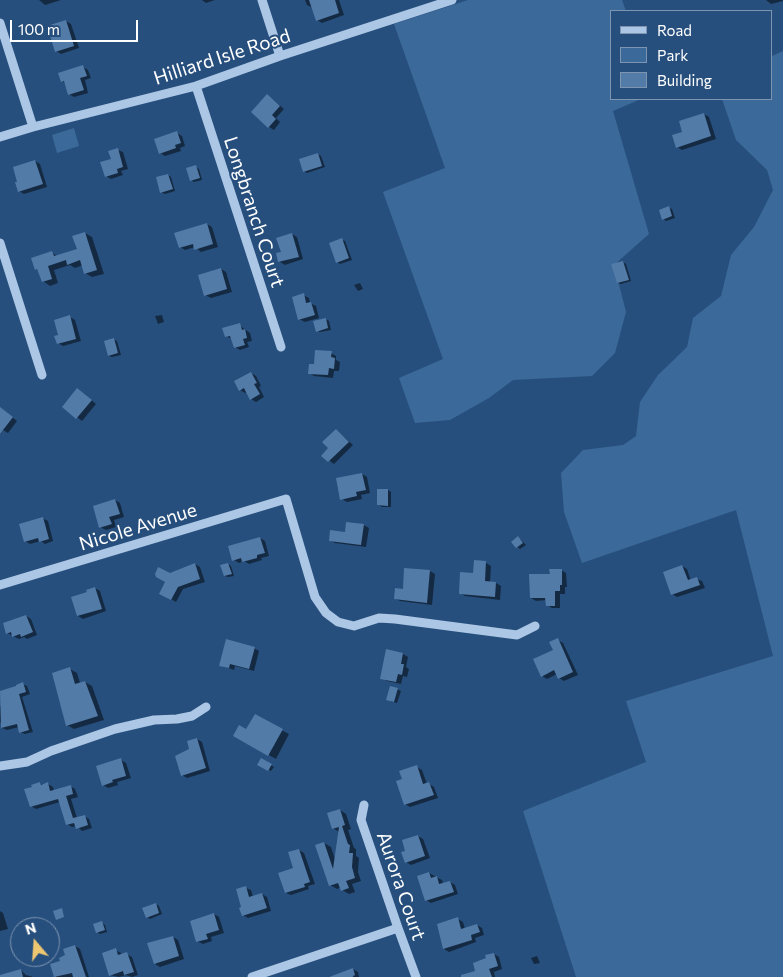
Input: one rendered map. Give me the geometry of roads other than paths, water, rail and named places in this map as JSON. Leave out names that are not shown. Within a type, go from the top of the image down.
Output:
[{"type":"street","points":[[262,0],[280,56]]},
{"type":"street","name":"Hilliard Isle Road","points":[[0,137],[196,86],[280,56],[452,0]]},
{"type":"street","points":[[0,23],[33,127]]},
{"type":"street","name":"Longbranch Court","points":[[196,86],[281,347]]},
{"type":"street","points":[[0,243],[42,376]]},
{"type":"street","name":"Nicole Avenue","points":[[0,585],[286,499],[315,597],[326,613],[338,622],[354,626],[379,618],[395,619],[517,635],[535,626]]},
{"type":"street","points":[[0,766],[27,762],[51,751],[114,729],[154,720],[192,716],[206,707]]},
{"type":"street","name":"Aurora Court","points":[[364,805],[361,820],[416,977]]},
{"type":"street","points":[[252,977],[398,928]]}]
